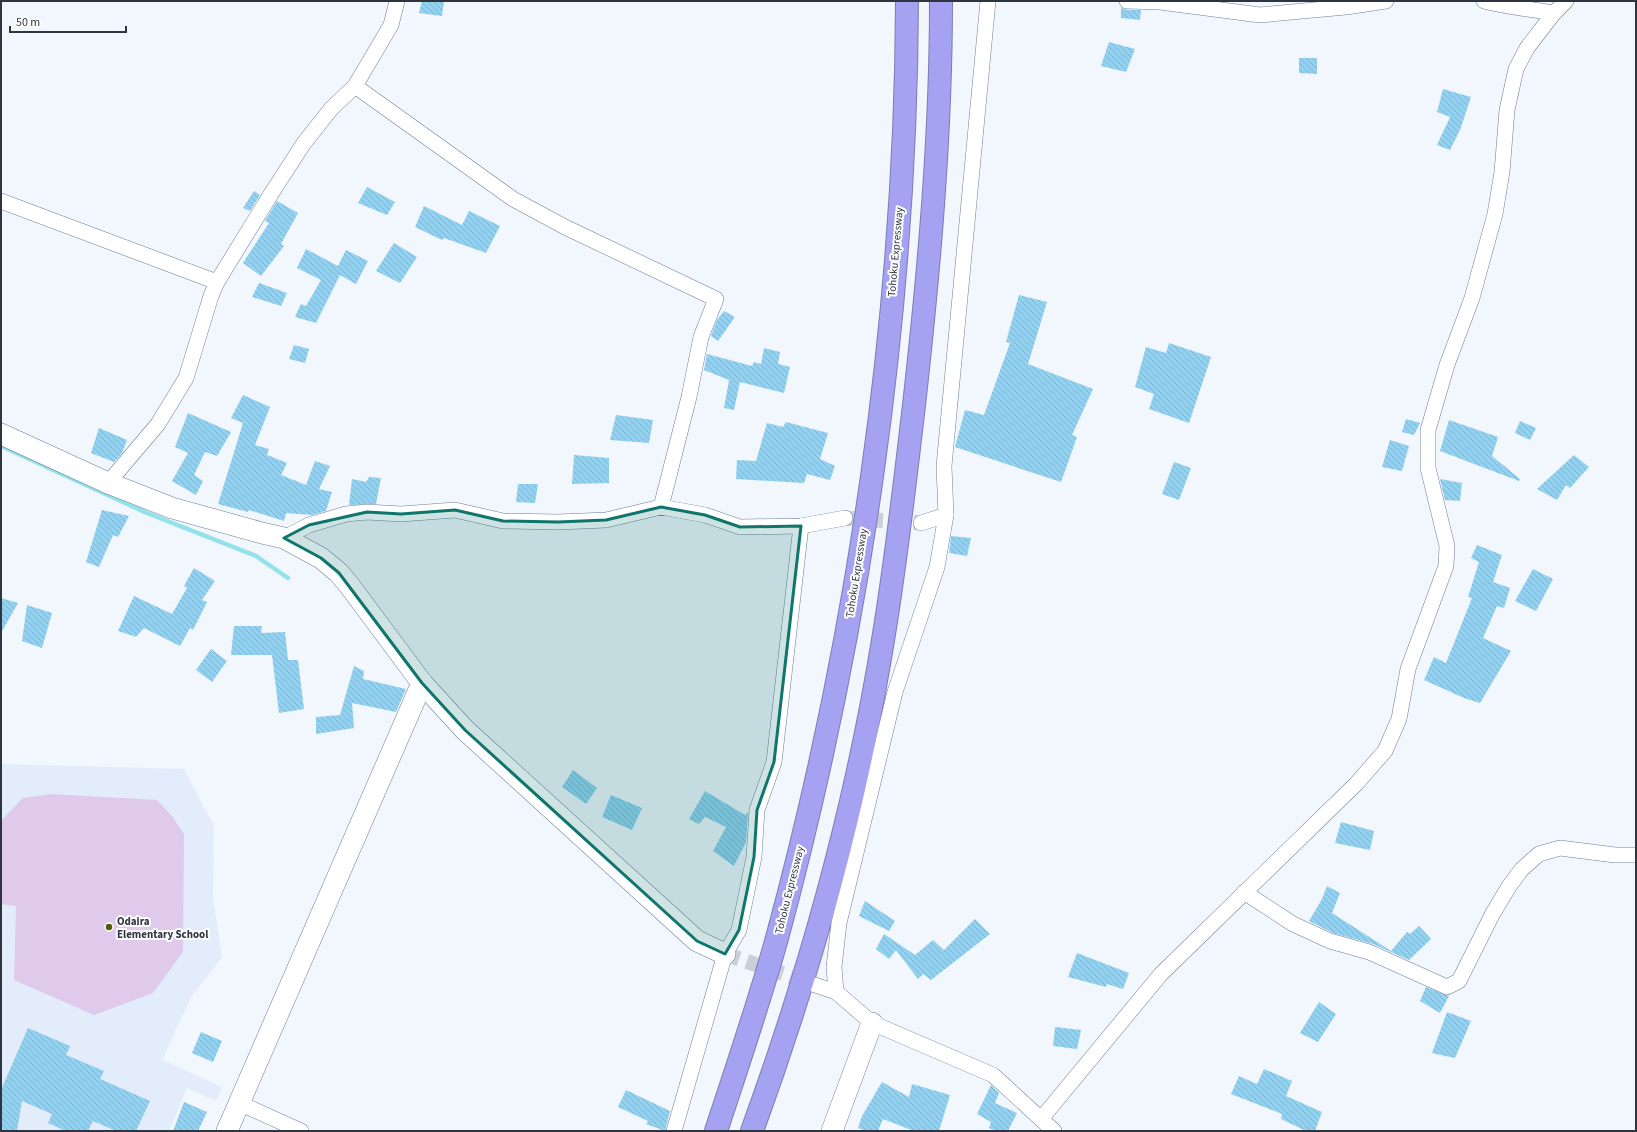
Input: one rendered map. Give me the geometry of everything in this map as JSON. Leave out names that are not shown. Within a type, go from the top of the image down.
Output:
[{"type":"highway","name":"Tohoku Expressway","points":[[716,1131],[777,940],[814,788],[852,601],[881,416],[892,297],[904,142],[907,1]]},
{"type":"highway","points":[[752,1131],[769,1086],[811,951],[849,812],[883,641],[904,492],[926,294],[937,151],[941,61],[941,1]]},
{"type":"street","points":[[108,483],[158,424],[186,378],[211,296],[217,282],[270,194],[304,143],[331,109],[355,86],[391,25],[398,1]]},
{"type":"street","points":[[836,992],[834,967],[838,924],[895,692],[938,568],[946,515],[944,466],[988,1]]},
{"type":"street","points":[[1127,1],[1160,2],[1260,15],[1346,7],[1386,1]]},
{"type":"street","points":[[1484,1],[1510,8],[1524,8],[1554,13]]},
{"type":"street","points":[[1041,1119],[1161,974],[1356,784],[1385,751],[1399,719],[1408,669],[1446,566],[1447,546],[1428,468],[1428,430],[1447,365],[1472,298],[1495,214],[1502,172],[1507,110],[1516,69],[1527,48],[1554,13],[1566,1]]},
{"type":"street","points":[[355,86],[513,199],[565,227],[716,299],[702,337],[689,397],[661,507]]},
{"type":"street","points":[[1,201],[153,256],[217,282]]},
{"type":"street","points":[[1,434],[108,483],[172,508],[284,538],[321,558],[339,573],[422,683],[465,730],[697,941],[725,954]]},
{"type":"street","points":[[284,538],[309,525],[346,514],[367,512],[401,514],[455,510],[503,521],[558,522],[606,520],[661,507],[705,515],[740,527],[801,526],[845,518]]},
{"type":"street","points":[[921,523],[946,515]]},
{"type":"street","points":[[674,1131],[725,954],[739,930],[754,857],[757,810],[774,762],[801,526]]},
{"type":"street","points":[[227,1131],[422,683]]},
{"type":"street","points":[[1244,892],[1294,924],[1330,941],[1369,952],[1447,987],[1459,981],[1493,913],[1510,885],[1522,869],[1539,854],[1560,848],[1615,855],[1636,855]]},
{"type":"street","points":[[815,984],[836,992],[872,1023],[993,1075],[1054,1131]]},
{"type":"street","points":[[832,1131],[872,1023]]},
{"type":"street","points":[[239,1103],[301,1131]]},
{"type":"highlighted area","points":[[661,507],[705,515],[740,527],[801,526],[774,762],[757,810],[754,857],[739,930],[725,954],[697,941],[465,730],[422,683],[339,573],[321,558],[284,538],[309,525],[367,512],[401,514],[455,510],[503,521],[558,522],[606,520]]},
{"type":"shaded area","name":"Odaira Elementary School","points":[[1,764],[184,769],[214,826],[213,897],[222,957],[191,997],[162,1060],[222,1087],[216,1101],[187,1088],[169,1131],[1,1131]]},
{"type":"shaded area","points":[[52,794],[157,800],[172,816],[184,834],[183,952],[153,993],[94,1015],[14,980],[16,906],[1,904],[1,821],[23,798]]},
{"type":"building","points":[[422,1],[444,1],[442,16],[419,13]]},
{"type":"building","points":[[1121,7],[1127,10],[1141,10],[1140,20],[1121,18]]},
{"type":"building","points":[[1109,42],[1135,49],[1126,72],[1101,66]]},
{"type":"building","points":[[1299,58],[1317,58],[1317,74],[1299,73]]},
{"type":"building","points":[[1443,89],[1471,97],[1460,130],[1450,150],[1437,145],[1450,117],[1437,112]]},
{"type":"building","points":[[367,187],[395,202],[387,215],[358,203]]},
{"type":"building","points":[[254,191],[260,195],[250,211],[243,208]]},
{"type":"building","points":[[277,201],[298,213],[281,244],[284,246],[261,276],[243,263],[269,223],[265,221]]},
{"type":"building","points":[[424,206],[462,225],[469,211],[500,226],[486,253],[444,238],[442,240],[415,227]]},
{"type":"building","points":[[394,243],[417,257],[400,283],[376,271]]},
{"type":"building","points":[[306,249],[338,266],[346,250],[368,261],[356,284],[340,275],[316,323],[295,317],[301,304],[306,306],[321,280],[297,268]]},
{"type":"building","points":[[259,283],[287,293],[281,306],[252,297]]},
{"type":"building","points":[[1019,295],[1047,302],[1028,364],[1093,389],[1072,435],[1077,437],[1061,482],[955,447],[965,410],[984,415],[1010,343],[1006,342]]},
{"type":"building","points":[[724,311],[735,317],[718,341],[711,336],[717,320]]},
{"type":"building","points":[[1169,343],[1211,357],[1189,423],[1149,409],[1154,394],[1135,387],[1146,347],[1166,353]]},
{"type":"building","points":[[294,345],[309,349],[305,363],[289,359]]},
{"type":"building","points":[[764,348],[780,352],[778,364],[790,367],[784,393],[740,382],[734,410],[724,408],[729,380],[704,370],[707,354],[752,366],[754,362],[761,364]]},
{"type":"building","points":[[243,395],[270,407],[255,445],[269,449],[267,455],[287,463],[281,475],[306,485],[315,461],[330,466],[319,489],[332,492],[326,511],[312,515],[286,513],[284,521],[249,510],[248,512],[218,504],[243,423],[231,418]]},
{"type":"building","points":[[188,413],[231,432],[217,456],[205,452],[194,475],[203,481],[196,495],[172,481],[188,453],[175,447]]},
{"type":"building","points":[[616,415],[653,420],[649,443],[610,440]]},
{"type":"building","points":[[1406,419],[1420,423],[1414,435],[1402,432]]},
{"type":"building","points":[[1449,420],[1498,437],[1492,456],[1520,479],[1519,481],[1440,451]]},
{"type":"building","points":[[1520,421],[1536,428],[1530,440],[1515,433]]},
{"type":"building","points":[[786,422],[828,433],[820,459],[835,466],[830,480],[807,474],[804,483],[736,479],[737,460],[756,461],[767,423],[783,427]]},
{"type":"building","points":[[99,428],[127,440],[122,453],[114,462],[91,453]]},
{"type":"building","points":[[1390,440],[1409,446],[1402,471],[1382,467]]},
{"type":"building","points":[[574,455],[609,458],[609,483],[572,484]]},
{"type":"building","points":[[1574,455],[1589,467],[1570,488],[1566,485],[1557,500],[1537,489]]},
{"type":"building","points":[[1174,462],[1191,468],[1179,500],[1162,494]]},
{"type":"building","points":[[369,477],[381,478],[376,504],[349,505],[352,479],[366,482]]},
{"type":"building","points":[[1440,479],[1462,483],[1460,501],[1445,500]]},
{"type":"building","points":[[518,484],[538,484],[535,503],[516,502]]},
{"type":"building","points":[[102,510],[129,516],[118,537],[113,535],[99,567],[86,562]]},
{"type":"building","points":[[951,536],[971,538],[967,556],[949,553]]},
{"type":"building","points":[[1477,545],[1502,555],[1493,582],[1510,588],[1504,608],[1497,606],[1483,638],[1511,651],[1480,703],[1464,698],[1424,680],[1434,657],[1446,663],[1472,598],[1468,597],[1479,562],[1471,558]]},
{"type":"building","points":[[194,568],[215,581],[202,600],[207,602],[193,630],[190,628],[180,646],[144,628],[136,637],[118,631],[134,596],[172,614],[187,588],[184,586]]},
{"type":"building","points":[[1533,569],[1553,579],[1536,611],[1515,601]]},
{"type":"building","points":[[1,598],[18,603],[1,633]]},
{"type":"building","points":[[27,605],[52,613],[42,648],[22,641]]},
{"type":"building","points":[[234,626],[262,626],[261,633],[285,632],[288,660],[298,660],[304,709],[279,713],[272,655],[231,655]]},
{"type":"building","points":[[211,649],[227,661],[212,682],[196,670]]},
{"type":"building","points":[[354,666],[364,671],[363,679],[406,689],[396,712],[352,703],[354,728],[316,734],[316,717],[340,715]]},
{"type":"building","points":[[573,770],[597,788],[586,804],[562,787]]},
{"type":"building","points":[[705,791],[745,815],[748,812],[746,842],[734,866],[713,851],[726,827],[705,817],[699,824],[689,819]]},
{"type":"building","points":[[611,795],[642,808],[632,830],[602,817]]},
{"type":"building","points":[[1341,822],[1374,831],[1370,850],[1335,843]]},
{"type":"building","points":[[1327,886],[1340,893],[1332,913],[1391,951],[1407,932],[1410,934],[1419,926],[1431,939],[1409,960],[1373,944],[1333,933],[1309,921],[1322,899]]},
{"type":"building","points":[[865,901],[895,921],[889,931],[859,916]]},
{"type":"building","points":[[975,919],[990,934],[931,980],[923,974],[918,979],[896,950],[889,959],[876,949],[884,934],[915,955],[933,940],[944,950]]},
{"type":"building","points":[[1077,953],[1129,973],[1123,989],[1107,984],[1106,987],[1068,977]]},
{"type":"building","points":[[1426,987],[1449,996],[1440,1013],[1420,1001]]},
{"type":"building","points":[[1319,1002],[1336,1014],[1318,1042],[1300,1033]]},
{"type":"building","points":[[1447,1012],[1471,1021],[1455,1058],[1432,1053]]},
{"type":"building","points":[[1055,1027],[1081,1030],[1077,1049],[1053,1046]]},
{"type":"building","points":[[28,1028],[70,1046],[66,1055],[104,1071],[100,1079],[150,1101],[136,1131],[116,1131],[93,1121],[88,1131],[66,1131],[48,1123],[52,1114],[22,1101],[17,1131],[1,1131],[1,1090]]},
{"type":"building","points":[[201,1032],[222,1041],[213,1062],[192,1053]]},
{"type":"building","points":[[1264,1069],[1292,1081],[1286,1096],[1322,1112],[1315,1131],[1306,1131],[1281,1119],[1282,1114],[1231,1094],[1239,1076],[1257,1084]]},
{"type":"building","points":[[882,1082],[909,1097],[912,1084],[950,1095],[939,1131],[914,1131],[883,1119],[878,1131],[866,1131],[858,1128],[862,1116]]},
{"type":"building","points":[[991,1085],[999,1093],[995,1103],[1017,1113],[1008,1131],[996,1131],[989,1128],[991,1122],[977,1114]]},
{"type":"building","points":[[626,1090],[670,1111],[665,1131],[646,1124],[648,1121],[618,1107]]},
{"type":"building","points":[[184,1102],[207,1112],[198,1131],[173,1131]]},
{"type":"waterway","points":[[1,446],[147,513],[256,556],[288,578]]},
{"type":"tunnel","points":[[845,518],[921,523]]},
{"type":"tunnel","points":[[725,954],[810,983]]},
{"type":"place","name":"Odaira Elementary School","points":[[109,927]]}]
